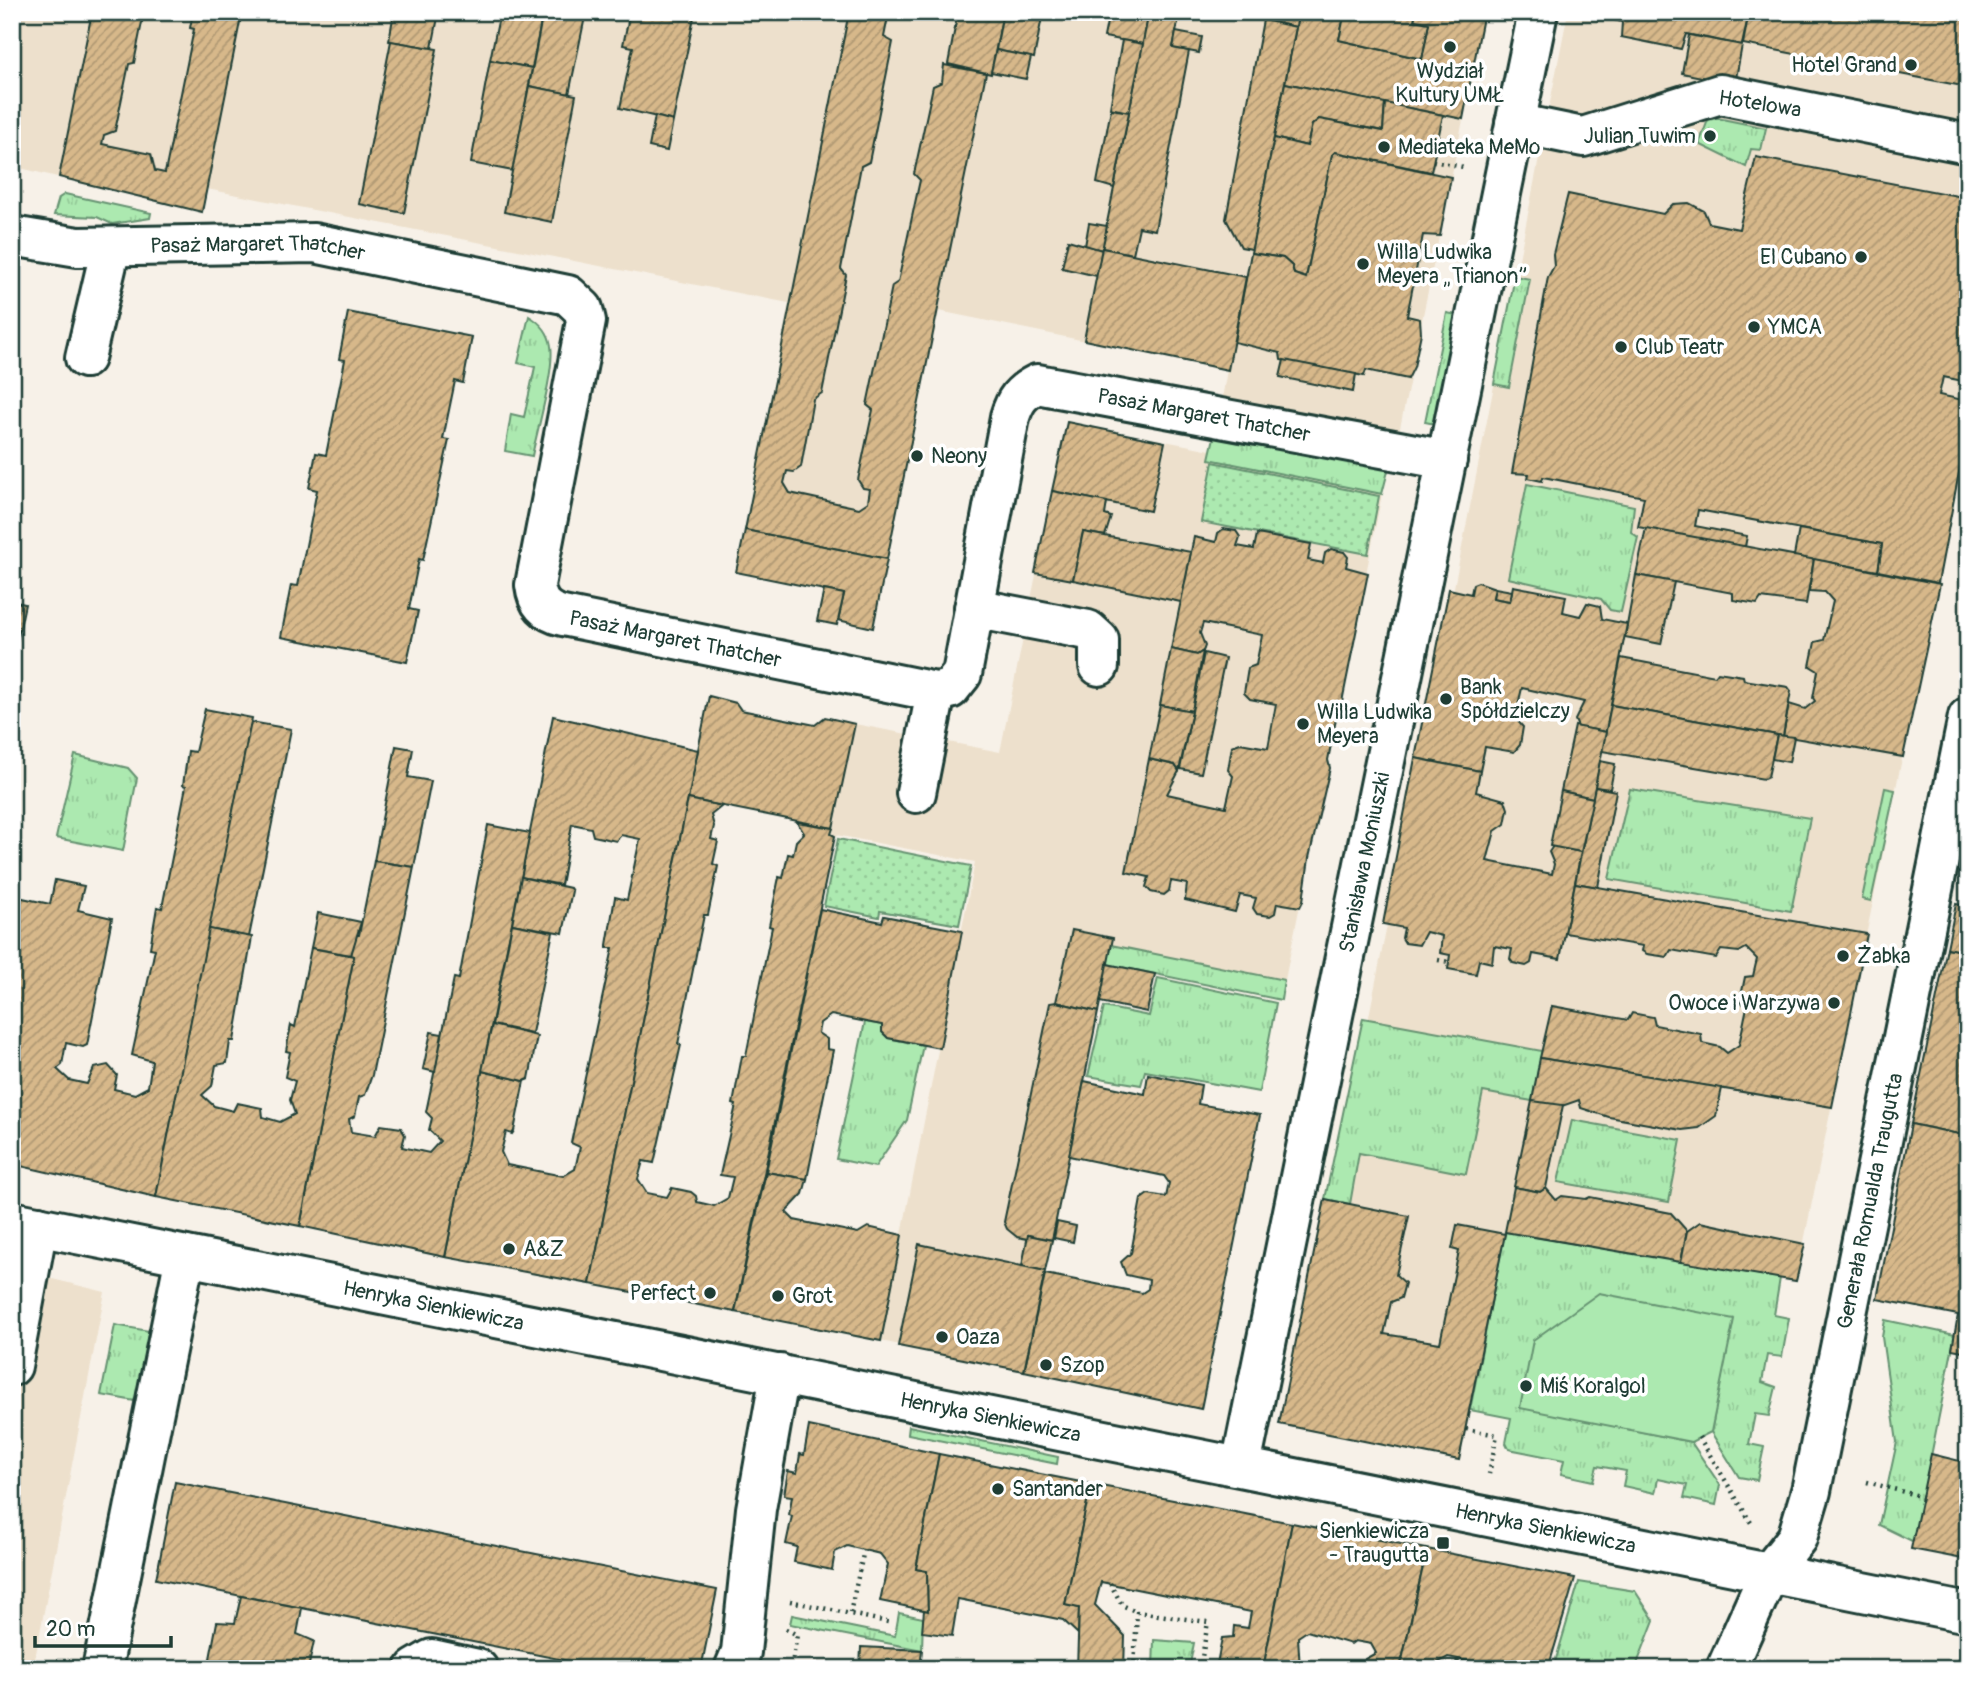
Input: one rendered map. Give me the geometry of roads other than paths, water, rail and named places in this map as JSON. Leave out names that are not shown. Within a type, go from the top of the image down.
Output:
[{"type":"street","name":"Stanisława Moniuszki","points":[[1241,1466],[1538,12]]},
{"type":"street","name":"Hotelowa","points":[[1515,123],[1583,137],[1720,94],[1968,144]]},
{"type":"street","name":"Pasaż Margaret Thatcher","points":[[12,236],[61,246],[314,243],[568,295],[583,309],[586,321],[535,585],[537,598],[543,607],[563,616],[936,692],[950,690],[962,674],[1014,403],[1022,392],[1037,384],[1447,460]]},
{"type":"street","points":[[86,358],[111,247]]},
{"type":"street","points":[[974,608],[1088,630],[1099,640],[1099,666]]},
{"type":"street","points":[[916,793],[936,692]]},
{"type":"street","name":"Generała Romualda Traugutta","points":[[1726,1669],[1769,1573],[1797,1538],[1811,1490],[1968,717]]},
{"type":"street","points":[[12,1366],[25,1224]]},
{"type":"street","name":"Henryka Sienkiewicza","points":[[25,1224],[1968,1613]]},
{"type":"street","points":[[102,1669],[185,1256]]},
{"type":"street","points":[[734,1669],[741,1652],[756,1508],[780,1374]]},
{"type":"street","points":[[415,1669],[432,1659],[478,1669]]},
{"type":"place","name":"Wydział Kultury UMŁ","points":[[1450,47]]},
{"type":"place","name":"Hotel Grand","points":[[1911,65]]},
{"type":"place","name":"Julian Tuwim","points":[[1710,136]]},
{"type":"place","name":"Mediateka MeMo","points":[[1384,147]]},
{"type":"place","name":"El Cubano","points":[[1861,257]]},
{"type":"place","name":"Willa Ludwika Meyera „Trianon”","points":[[1363,264]]},
{"type":"place","name":"YMCA","points":[[1754,327]]},
{"type":"place","name":"Club Teatr","points":[[1621,347]]},
{"type":"place","name":"Neony","points":[[917,456]]},
{"type":"place","name":"Bank Spółdzielczy","points":[[1446,699]]},
{"type":"place","name":"Willa Ludwika Meyera","points":[[1303,724]]},
{"type":"place","name":"Żabka","points":[[1843,956]]},
{"type":"place","name":"Owoce i Warzywa","points":[[1834,1003]]},
{"type":"place","name":"A&Z","points":[[509,1249]]},
{"type":"place","name":"Perfect","points":[[710,1293]]},
{"type":"place","name":"Grot","points":[[778,1296]]},
{"type":"place","name":"Oaza","points":[[942,1337]]},
{"type":"place","name":"Szop","points":[[1046,1365]]},
{"type":"place","name":"Miś Koralgol","points":[[1526,1386]]},
{"type":"place","name":"Santander","points":[[998,1489]]},
{"type":"place","name":"Sienkiewicza - Traugutta","points":[[1443,1543]]}]
